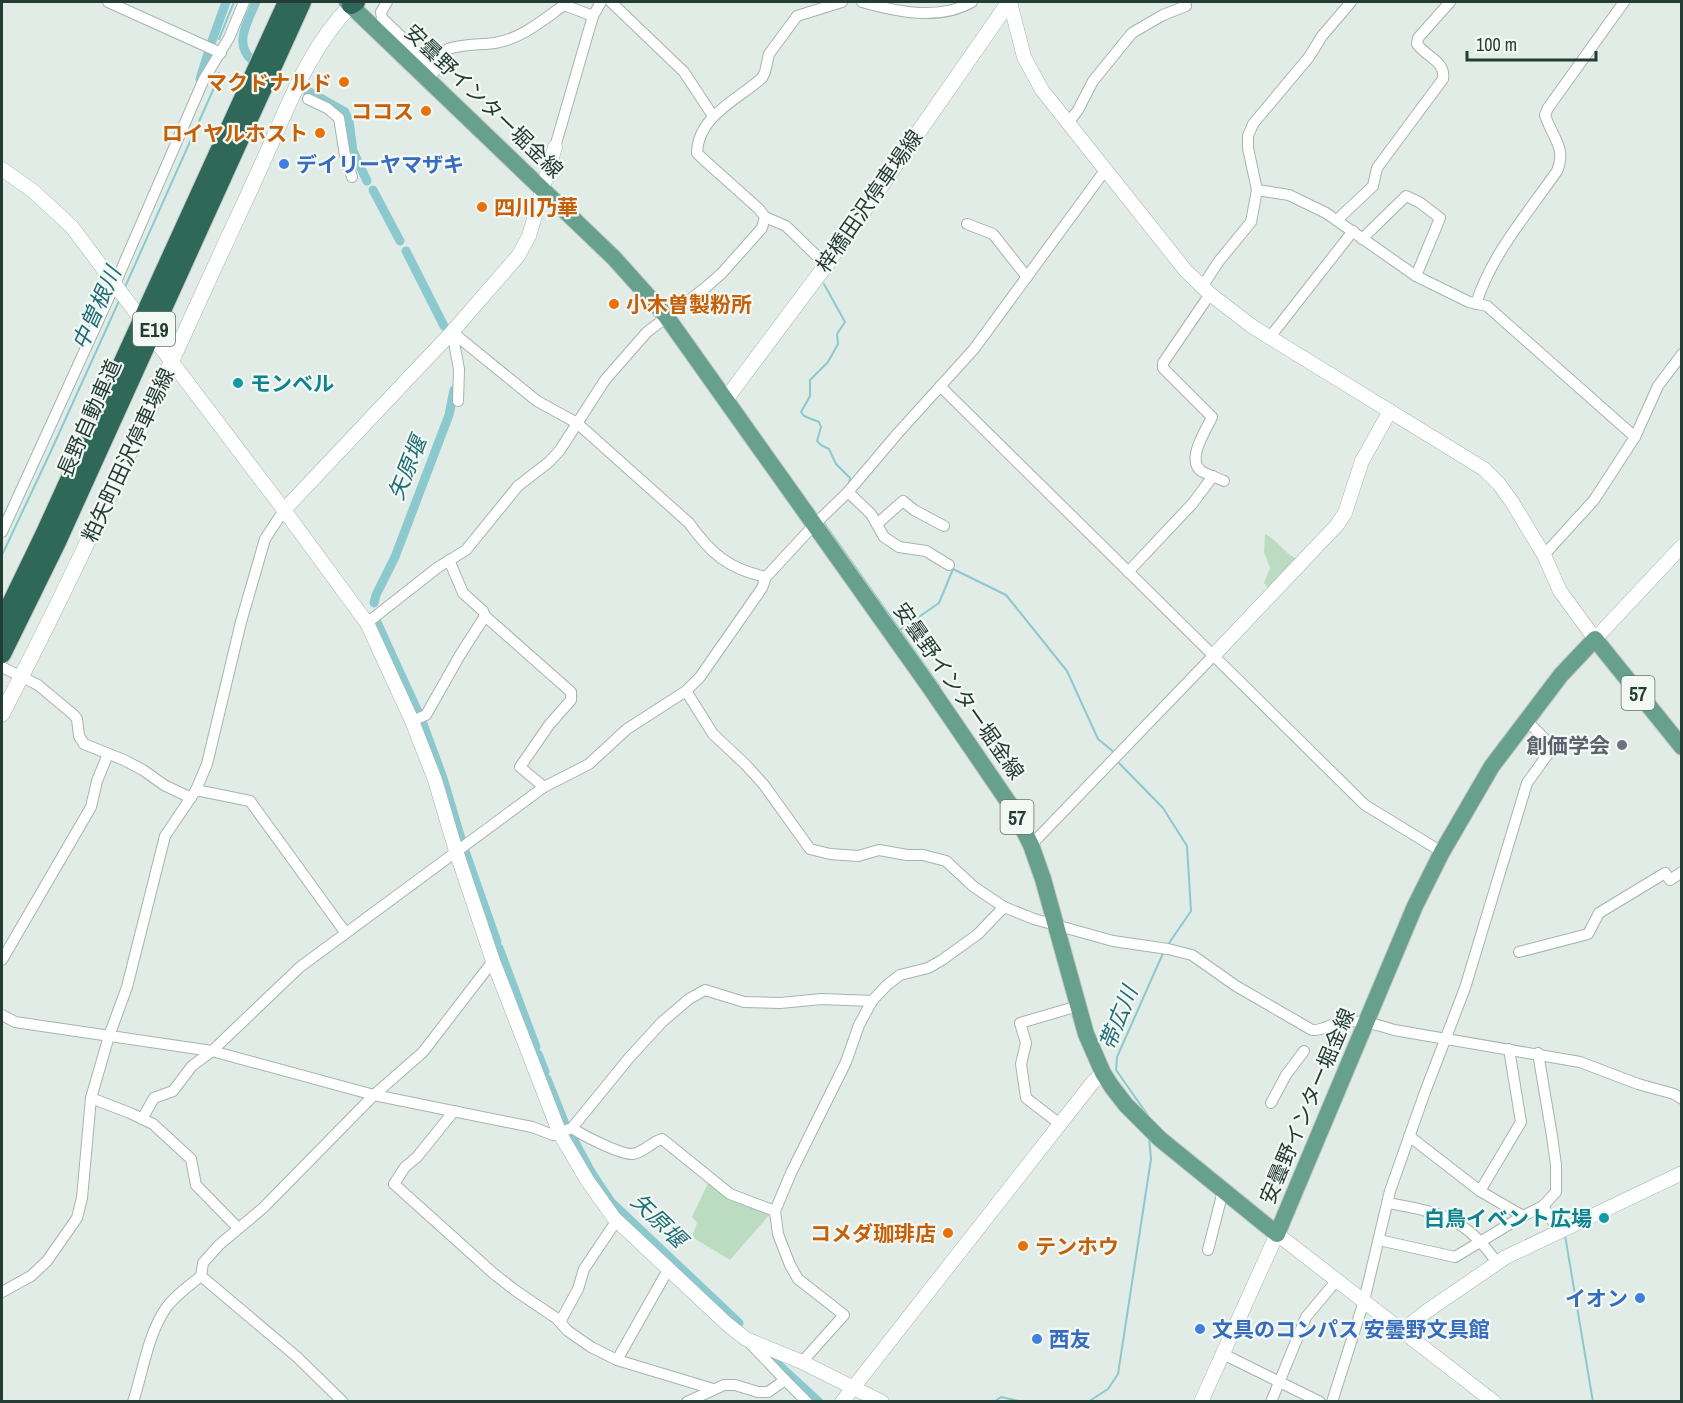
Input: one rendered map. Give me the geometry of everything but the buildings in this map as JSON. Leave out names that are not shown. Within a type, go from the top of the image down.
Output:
[{"type":"highway","points":[[271,37],[282,2]]},
{"type":"highway","name":"長野自動車道","points":[[2,622],[54,514],[287,2]]},
{"type":"highway","name":"長野自動車道","points":[[3,661],[302,2]]},
{"type":"main road","name":"安曇野インター堀金線","points":[[351,2],[432,75],[543,190],[614,258],[666,316],[999,787],[1030,845],[1057,924],[1086,1034],[1103,1073],[1126,1105],[1143,1123],[1277,1234],[1415,906],[1442,852],[1492,766],[1561,675],[1595,639]]},
{"type":"main road","name":"粕矢町田沢停車場線","points":[[2,714],[105,506],[293,91],[317,46],[351,2]]},
{"type":"main road","name":"梓橋田沢停車場線","points":[[726,399],[825,265],[1010,2]]},
{"type":"main road","name":"57","points":[[1595,639],[1682,747]]},
{"type":"street","points":[[108,2],[221,53]]},
{"type":"street","points":[[2,532],[115,284],[204,79],[221,53],[244,2]]},
{"type":"street","points":[[387,2],[381,12],[382,18],[432,75],[448,49],[510,39],[540,23],[564,4],[593,16]]},
{"type":"street","points":[[2,1292],[31,1276],[47,1262],[77,1218],[82,1198],[92,1098],[127,987],[165,836],[194,794],[207,764],[241,622],[265,539],[285,510],[452,332],[518,256],[529,236],[593,16],[601,2]]},
{"type":"street","points":[[611,2],[684,72],[713,116]]},
{"type":"street","points":[[825,265],[786,226],[765,217],[697,153],[704,127],[713,116],[762,78],[769,54],[797,16],[842,2]]},
{"type":"street","points":[[862,2],[907,12],[959,9],[972,2]]},
{"type":"street","points":[[1010,2],[1024,57],[1042,90],[1169,250],[1206,290],[1242,320],[1484,469],[1512,502],[1544,555],[1560,591],[1595,639],[1682,546]]},
{"type":"street","points":[[1224,481],[1200,470],[1196,465],[1195,453],[1212,417],[1163,368],[1163,363],[1206,290],[1219,261],[1251,222],[1257,190],[1248,148],[1248,136],[1253,124],[1351,2]]},
{"type":"street","points":[[1337,220],[1372,186],[1377,168],[1443,79],[1442,66],[1417,44],[1419,38],[1450,2]]},
{"type":"street","points":[[1476,304],[1480,291],[1504,245],[1520,226],[1561,162],[1562,153],[1545,115],[1548,108],[1624,2]]},
{"type":"street","points":[[1068,123],[1078,110],[1093,81],[1132,33],[1163,15],[1186,6]]},
{"type":"street","points":[[308,99],[327,108],[339,118],[345,155],[352,177]]},
{"type":"street","points":[[2,169],[33,192],[72,227],[137,314]]},
{"type":"street","points":[[142,1119],[153,1098],[173,1091],[192,1066],[212,1051],[300,967],[543,787],[590,764],[627,729],[686,691],[700,677],[762,588],[766,577],[815,524],[849,492],[974,349],[1106,169]]},
{"type":"street","points":[[1257,190],[1289,195],[1337,220],[1416,276],[1476,304],[1487,306],[1635,437]]},
{"type":"street","points":[[1362,239],[1406,196],[1419,202],[1440,218],[1416,276]]},
{"type":"street","points":[[366,623],[449,560],[466,550],[518,486],[549,462],[560,450],[605,380],[647,332],[722,273],[762,228],[765,217]]},
{"type":"street","points":[[967,224],[993,234],[1027,278]]},
{"type":"street","points":[[1270,337],[1353,231]]},
{"type":"street","points":[[452,332],[459,369],[458,401]]},
{"type":"street","points":[[452,332],[537,401],[577,423],[690,523],[701,539],[725,563],[747,573],[766,577]]},
{"type":"street","points":[[156,341],[285,510],[366,623],[412,721],[435,780],[493,961],[586,1180],[617,1220],[727,1324],[746,1339],[807,1401]]},
{"type":"street","points":[[1544,555],[1594,500],[1635,437],[1658,386],[1681,356]]},
{"type":"street","points":[[940,386],[1365,805],[1442,852]]},
{"type":"street","points":[[1030,845],[1337,525],[1345,513],[1362,461],[1390,411]]},
{"type":"street","points":[[1128,572],[1193,502],[1213,476]]},
{"type":"street","points":[[849,492],[871,514],[885,537],[898,547],[926,551],[949,566]]},
{"type":"street","points":[[877,525],[903,501],[914,510],[944,526]]},
{"type":"street","points":[[449,560],[463,592],[483,611],[485,616],[571,692],[571,700],[549,725],[520,767],[543,787]]},
{"type":"street","points":[[412,721],[426,715],[485,616]]},
{"type":"street","points":[[3,661],[21,677],[43,689],[74,715],[77,719],[79,736],[84,744],[143,770],[164,785],[194,794],[250,801],[345,932]]},
{"type":"street","points":[[686,691],[713,734],[764,785],[810,849],[830,854],[858,855],[879,850],[907,855],[923,855],[946,861],[974,887],[1005,907],[1034,919],[1113,941],[1192,955],[1236,986],[1312,1030],[1321,1030],[1340,1022],[1373,1023],[1394,1030],[1538,1053],[1581,1062],[1681,1098]]},
{"type":"street","points":[[1332,1401],[1364,1301],[1388,1203],[1409,1136],[1465,988],[1527,783],[1553,747],[1526,720]]},
{"type":"street","points":[[2,960],[91,807],[97,781],[108,753]]},
{"type":"street","points":[[1519,952],[1588,934],[1599,913],[1665,873],[1670,880],[1682,872]]},
{"type":"street","points":[[802,1362],[844,1315],[798,1279],[778,1234],[775,1211],[791,1173],[846,1062],[859,1025],[872,1001],[900,975],[928,968],[951,954],[978,934],[1005,907]]},
{"type":"street","points":[[134,1401],[156,1328],[166,1307],[179,1293],[201,1276],[203,1263],[219,1245],[263,1208],[374,1095],[423,1052],[493,961]]},
{"type":"street","points":[[2,1015],[15,1022],[212,1051],[374,1095],[532,1127],[553,1135],[566,1131],[662,1022],[689,999],[705,990],[744,1002],[780,1003],[822,999],[872,1001]]},
{"type":"street","points":[[1060,1124],[1026,1098],[1021,1064],[1026,1043],[1020,1023],[1078,1006]]},
{"type":"street","points":[[1480,1191],[1521,1122],[1509,1049]]},
{"type":"street","points":[[1271,1103],[1286,1075],[1304,1051]]},
{"type":"street","points":[[1379,1240],[1455,1257],[1543,1206],[1556,1192],[1556,1165],[1538,1053]]},
{"type":"street","points":[[842,1401],[1093,1082],[1103,1073]]},
{"type":"street","points":[[92,1098],[153,1124],[191,1160],[196,1185],[238,1228]]},
{"type":"street","points":[[454,1111],[417,1157],[405,1167],[394,1184],[493,1273],[591,1347],[616,1360],[713,1389]]},
{"type":"street","points":[[566,1131],[631,1154],[644,1150],[655,1141],[662,1139],[730,1194],[775,1211]]},
{"type":"street","points":[[1409,1136],[1480,1191],[1523,1216]]},
{"type":"street","points":[[1403,1330],[1497,1263],[1682,1173]]},
{"type":"street","points":[[1208,1250],[1223,1191]]},
{"type":"street","points":[[1388,1203],[1447,1216],[1482,1241],[1497,1263]]},
{"type":"street","points":[[1543,1206],[1559,1231]]},
{"type":"street","points":[[560,1322],[578,1289],[584,1269],[617,1220]]},
{"type":"street","points":[[1201,1401],[1277,1234],[1494,1401]]},
{"type":"street","points":[[616,1360],[669,1268]]},
{"type":"street","points":[[201,1276],[297,1357],[343,1401]]},
{"type":"street","points":[[1271,1401],[1306,1317],[1337,1280]]},
{"type":"street","points":[[746,1339],[802,1362],[882,1401]]},
{"type":"street","points":[[1223,1354],[1320,1401]]},
{"type":"street","points":[[687,1401],[724,1385],[768,1392],[785,1380]]},
{"type":"green space","points":[[1265,534],[1296,559],[1268,588],[1264,583],[1270,568],[1264,552]]},
{"type":"green space","points":[[709,1181],[771,1213],[730,1260],[692,1237],[697,1223],[692,1217]]},
{"type":"waterway","points":[[212,41],[226,2]]},
{"type":"waterway","name":"中曽根川","points":[[219,39],[234,2]]},
{"type":"waterway","name":"矢原堰","points":[[252,60],[246,54],[243,40],[246,24],[256,2]]},
{"type":"waterway","points":[[200,79],[209,50]]},
{"type":"waterway","name":"中曽根川","points":[[125,287],[219,73]]},
{"type":"waterway","name":"矢原堰","points":[[306,90],[345,112],[349,121],[353,151],[367,181]]},
{"type":"waterway","name":"矢原堰","points":[[373,190],[400,241]]},
{"type":"waterway","name":"矢原堰","points":[[406,251],[444,326]]},
{"type":"waterway","points":[[824,284],[845,322],[837,334],[838,344],[828,362],[810,380],[810,396],[801,412],[804,416],[819,422],[821,427],[817,441],[829,449],[836,464],[850,478],[849,484]]},
{"type":"waterway","name":"中曽根川","points":[[2,555],[119,301]]},
{"type":"waterway","name":"矢原堰","points":[[374,603],[395,557],[449,415],[454,390]]},
{"type":"waterway","name":"帯広川","points":[[825,521],[824,523],[900,630],[939,603],[953,569],[1006,595],[1067,671],[1098,739],[1115,753]]},
{"type":"waterway","name":"矢原堰","points":[[376,620],[419,714]]},
{"type":"waterway","points":[[900,630],[940,687]]},
{"type":"waterway","name":"矢原堰","points":[[422,721],[443,778],[462,842]]},
{"type":"waterway","name":"帯広川","points":[[1119,763],[1163,808],[1187,846],[1191,911],[1167,946]]},
{"type":"waterway","name":"矢原堰","points":[[465,851],[497,942]]},
{"type":"waterway","name":"矢原堰","points":[[499,948],[536,1047]]},
{"type":"waterway","name":"帯広川","points":[[1148,1117],[1116,1070],[1117,1057],[1164,951]]},
{"type":"waterway","name":"矢原堰","points":[[538,1054],[545,1072]]},
{"type":"waterway","name":"矢原堰","points":[[547,1079],[565,1124]]},
{"type":"waterway","name":"矢原堰","points":[[570,1133],[591,1172],[611,1202],[739,1323]]},
{"type":"waterway","name":"帯広川","points":[[1088,1402],[1108,1389],[1118,1374],[1151,1159],[1149,1137]]},
{"type":"waterway","points":[[1565,1235],[1593,1402]]},
{"type":"waterway","name":"矢原堰","points":[[771,1358],[819,1402]]},
{"type":"waterway","name":"帯広川","points":[[994,1402],[1001,1397],[1024,1402]]},
{"type":"place","name":"マクドナルド","points":[[344,82]]},
{"type":"place","name":"ココス","points":[[426,111]]},
{"type":"place","name":"ロイヤルホスト","points":[[320,133]]},
{"type":"place","name":"デイリーヤマザキ","points":[[284,164]]},
{"type":"place","name":"四川乃華","points":[[482,207]]},
{"type":"place","name":"小木曽製粉所","points":[[614,304]]},
{"type":"place","name":"モンベル","points":[[238,383]]},
{"type":"place","name":"創価学会","points":[[1622,745]]},
{"type":"place","name":"白鳥イベント広場","points":[[1604,1218]]},
{"type":"place","name":"コメダ珈琲店","points":[[948,1233]]},
{"type":"place","name":"テンホウ","points":[[1023,1246]]},
{"type":"place","name":"イオン","points":[[1640,1298]]},
{"type":"place","name":"文具のコンパス 安曇野文具館","points":[[1200,1329]]},
{"type":"place","name":"西友","points":[[1037,1339]]}]
